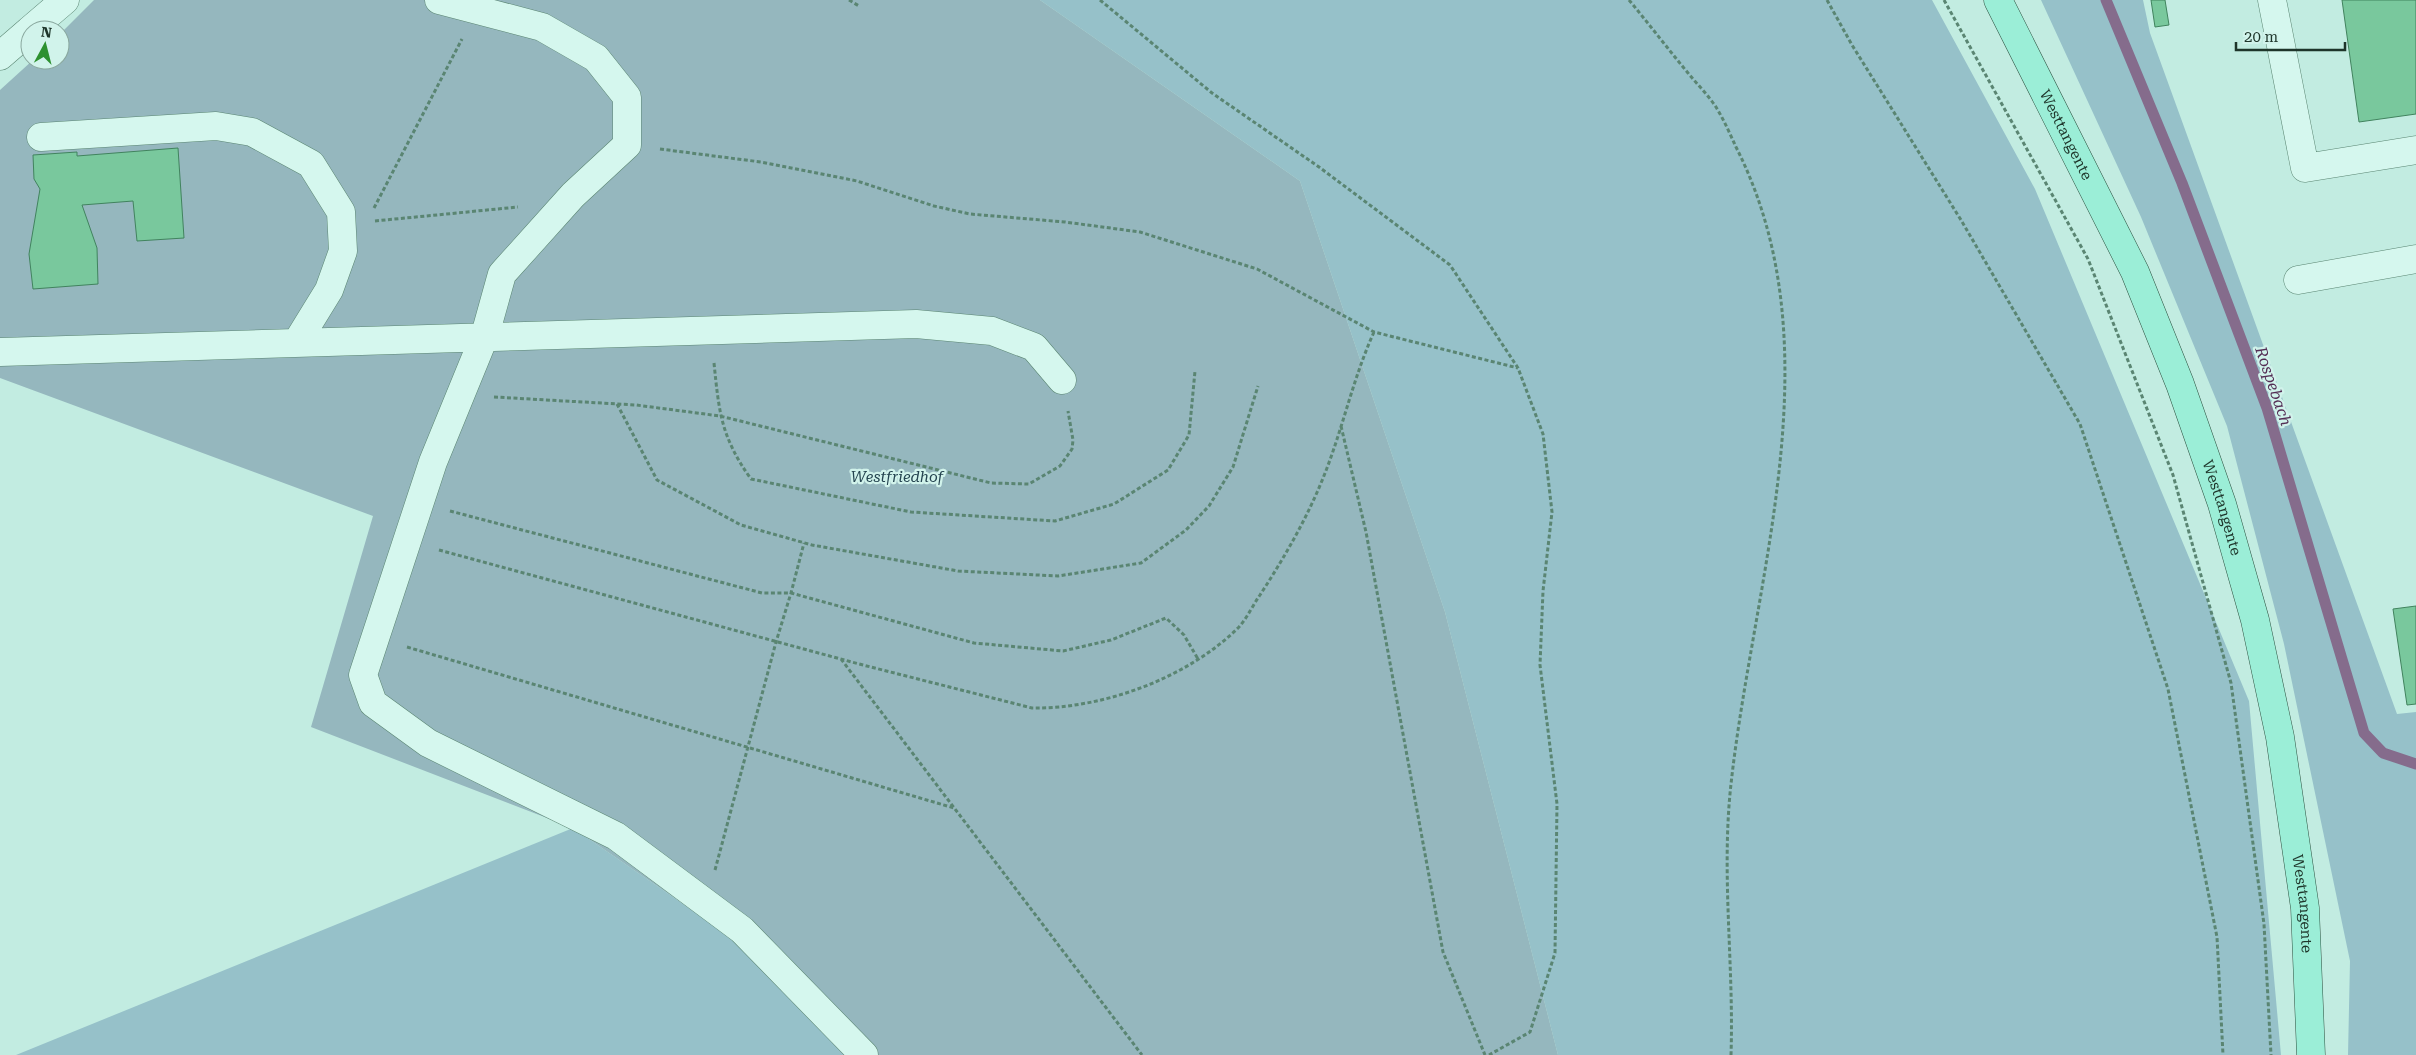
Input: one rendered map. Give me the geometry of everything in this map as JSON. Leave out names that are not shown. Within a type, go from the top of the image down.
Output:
[{"type":"main road","name":"Westtangente","points":[[1998,0],[2135,272],[2180,384],[2222,504],[2256,620],[2280,736],[2305,908],[2311,1055]]},
{"type":"street","points":[[42,20],[65,0]]},
{"type":"street","points":[[439,0],[542,27],[596,58],[627,98],[627,145],[565,204],[502,274],[485,335],[434,462],[363,675],[372,703],[428,743],[616,836],[742,930],[864,1055]]},
{"type":"street","points":[[2272,0],[2305,168],[2416,150]]},
{"type":"street","points":[[0,56],[20,39]]},
{"type":"street","points":[[41,137],[216,126],[252,132],[311,164],[341,212],[344,251],[329,290],[297,342]]},
{"type":"street","points":[[2298,280],[2416,259]]},
{"type":"street","points":[[0,352],[485,335],[916,324],[992,331],[1034,347],[1062,380]]},
{"type":"path","points":[[849,0],[859,6]]},
{"type":"path","points":[[1100,0],[1212,93],[1319,167],[1450,265],[1518,368],[1543,434],[1552,512],[1543,592],[1540,664],[1557,804],[1555,952],[1530,1032],[1489,1055]]},
{"type":"path","points":[[1629,0],[1716,108],[1753,180],[1774,249],[1786,364],[1780,482],[1746,673],[1731,786],[1726,880],[1733,996],[1731,1055]]},
{"type":"path","points":[[1827,0],[1852,45],[1962,220],[2080,424],[2168,690],[2217,937],[2223,1055]]},
{"type":"path","points":[[1944,0],[2088,259],[2173,475],[2231,682],[2264,924],[2271,1055]]},
{"type":"path","points":[[344,251],[361,233],[477,10]]},
{"type":"path","points":[[627,145],[761,162],[848,179],[970,214],[1065,222],[1140,232],[1257,269],[1374,332],[1518,368]]},
{"type":"path","points":[[367,221],[462,211],[565,204]]},
{"type":"path","points":[[710,330],[720,416],[734,455],[751,479],[911,512],[1055,521],[1114,504],[1168,470],[1189,435],[1195,371]]},
{"type":"path","points":[[407,541],[841,659],[1032,708],[1060,709],[1123,695],[1190,665],[1239,626],[1297,536],[1327,468],[1360,363],[1374,332]]},
{"type":"path","points":[[461,395],[617,404],[720,416],[991,483],[1030,484],[1060,466],[1072,449],[1073,440],[1062,380]]},
{"type":"path","points":[[617,404],[657,480],[740,525],[804,543],[958,571],[1058,576],[1141,563],[1186,530],[1209,506],[1233,467],[1258,386]]},
{"type":"path","points":[[1341,425],[1366,532],[1443,952],[1485,1055]]},
{"type":"path","points":[[420,503],[762,593],[792,593],[974,643],[1063,651],[1111,640],[1166,618],[1184,635],[1198,659]]},
{"type":"path","points":[[706,904],[776,642],[792,593],[804,543]]},
{"type":"path","points":[[375,638],[954,808]]},
{"type":"path","points":[[841,659],[1142,1055]]},
{"type":"shaded area","points":[[1040,0],[1932,0],[2035,189],[2249,701],[2281,1055],[1558,1055],[1445,612],[1300,181]]},
{"type":"shaded area","points":[[2041,0],[2143,0],[2150,33],[2397,714],[2416,712],[2416,1055],[2348,1055],[2350,961],[2284,644],[2227,426],[2141,217]]},
{"type":"shaded area","points":[[573,828],[757,955],[845,1055],[16,1055]]},
{"type":"green space","name":"Westfriedhof","points":[[94,0],[1040,0],[1300,181],[1445,612],[1558,1055],[845,1055],[757,955],[573,828],[311,727],[373,516],[0,378],[0,90],[22,70],[70,70],[70,24]]},
{"type":"building","points":[[2151,0],[2165,0],[2169,25],[2155,27]]},
{"type":"building","points":[[2342,0],[2416,0],[2416,114],[2359,122]]},
{"type":"building","points":[[178,148],[184,238],[137,241],[133,201],[82,205],[97,248],[98,284],[33,289],[29,254],[40,189],[34,179],[33,155],[77,152],[77,156]]},
{"type":"building","points":[[2416,606],[2416,704],[2407,705],[2393,609]]},
{"type":"waterway","name":"Rospebach","points":[[2106,0],[2182,183],[2267,408],[2364,733],[2383,753],[2416,764]]}]
